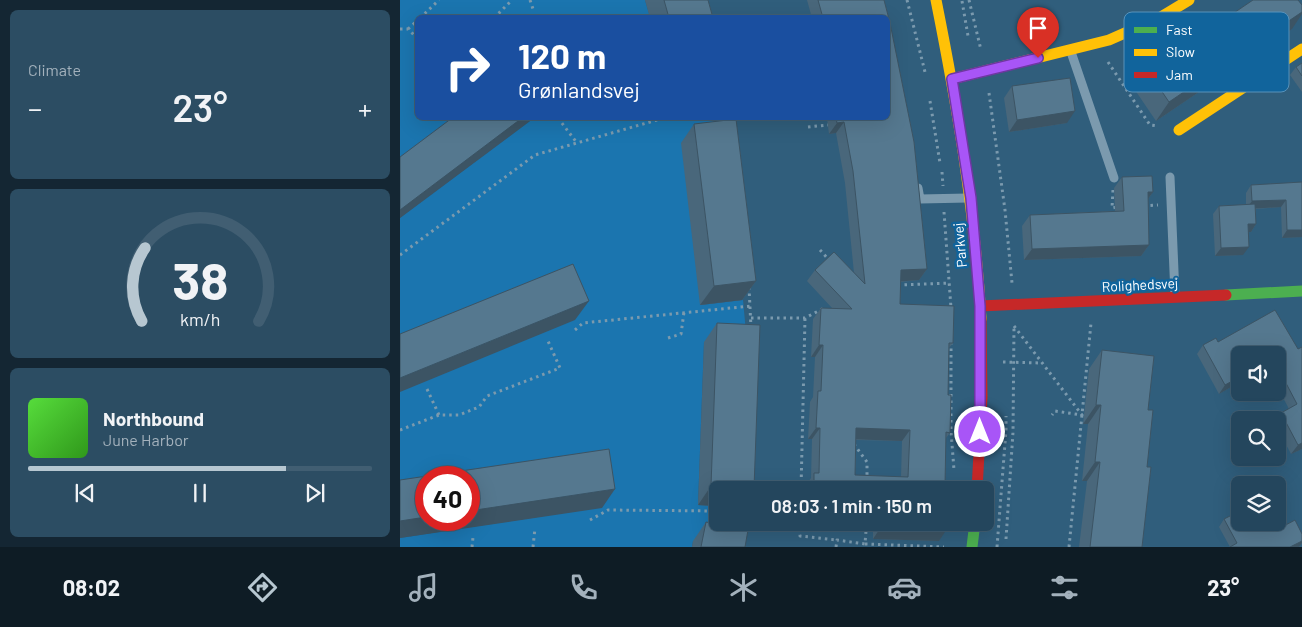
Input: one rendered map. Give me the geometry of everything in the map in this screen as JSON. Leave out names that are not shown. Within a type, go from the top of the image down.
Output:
[{"type":"street","name":"Parkvej","points":[[936,0],[952,79],[971,198],[980,306],[980,432],[977,481]]},
{"type":"street","points":[[1169,12],[1188,0]]},
{"type":"street","points":[[952,79],[1108,40],[1124,33]]},
{"type":"street","points":[[1289,58],[1302,49]]},
{"type":"street","points":[[1179,130],[1237,92]]},
{"type":"street","name":"Rolighedsvej","points":[[980,306],[1302,291]]},
{"type":"street","points":[[972,547],[974,531]]},
{"type":"lane","points":[[1070,50],[1114,178]]},
{"type":"lane","points":[[1170,177],[1175,298]]},
{"type":"lane","points":[[917,181],[920,199],[971,198]]},
{"type":"path","points":[[423,15],[439,0]]},
{"type":"path","points":[[497,15],[512,0]]},
{"type":"path","points":[[530,0],[533,9]]},
{"type":"path","points":[[907,0],[926,78]]},
{"type":"path","points":[[969,0],[986,70],[1005,210],[1014,305],[1014,362],[1006,539]]},
{"type":"path","points":[[400,29],[408,29],[415,23]]},
{"type":"path","points":[[408,29],[415,36]]},
{"type":"path","points":[[1093,44],[1124,88]]},
{"type":"path","points":[[1127,92],[1150,125],[1179,130]]},
{"type":"path","points":[[929,97],[942,173],[951,312]]},
{"type":"path","points":[[560,120],[577,143]]},
{"type":"path","points":[[400,255],[535,155],[657,120]]},
{"type":"path","points":[[808,127],[828,124]]},
{"type":"path","points":[[1114,178],[1112,208],[1122,207]]},
{"type":"path","points":[[1142,206],[1171,204]]},
{"type":"path","points":[[820,250],[836,267]]},
{"type":"path","points":[[748,278],[751,306],[750,338]]},
{"type":"path","points":[[893,285],[950,283]]},
{"type":"path","points":[[1069,547],[1093,302]]},
{"type":"path","points":[[575,330],[583,323],[751,306]]},
{"type":"path","points":[[751,318],[805,318],[824,308]]},
{"type":"path","points":[[668,338],[681,334],[684,312]]},
{"type":"path","points":[[801,481],[805,318]]},
{"type":"path","points":[[1014,327],[1082,415]]},
{"type":"path","points":[[400,430],[439,415],[459,416],[479,407],[487,396],[560,368],[548,341]]},
{"type":"path","points":[[951,341],[951,432],[954,480]]},
{"type":"path","points":[[980,361],[1042,363]]},
{"type":"path","points":[[427,389],[439,415]]},
{"type":"path","points":[[1052,415],[1055,411],[1082,415]]},
{"type":"path","points":[[851,440],[867,462],[866,481]]},
{"type":"path","points":[[590,520],[608,510],[709,511]]},
{"type":"path","points":[[533,547],[535,528]]},
{"type":"path","points":[[742,539],[743,531]]},
{"type":"path","points":[[800,531],[800,536],[865,544],[944,547]]},
{"type":"path","points":[[865,544],[866,531]]},
{"type":"path","points":[[472,547],[473,537]]},
{"type":"path","points":[[836,547],[837,540]]},
{"type":"shaded area","points":[[400,0],[645,0],[649,15],[415,15],[415,120],[461,120],[400,166]]},
{"type":"shaded area","points":[[531,120],[720,120],[723,138],[701,305],[743,300],[747,343],[704,342],[698,505],[709,506],[709,531],[738,531],[735,547],[693,541],[692,547],[400,547],[400,538],[446,531],[480,531],[480,526],[602,507],[480,480],[480,466],[415,466],[415,486],[400,497],[400,218]]},
{"type":"building","points":[[664,0],[708,0],[712,15],[668,15]]},
{"type":"building","points":[[818,0],[884,0],[888,15],[822,15]]},
{"type":"building","points":[[1253,0],[1298,0],[1302,5],[1302,12],[1289,21],[1289,12],[1235,12]]},
{"type":"building","points":[[890,23],[914,142],[927,269],[901,270],[900,304],[954,306],[953,343],[949,343],[948,395],[951,395],[950,433],[946,432],[945,481],[814,481],[814,473],[819,473],[820,428],[816,428],[818,391],[821,391],[823,345],[819,345],[821,308],[852,309],[815,270],[834,252],[865,284],[853,171],[844,122],[837,123],[836,120],[890,120]],"holes":[[[856,428],[910,430],[908,477],[855,475]]]},
{"type":"building","points":[[1302,63],[1302,76],[1296,67]]},
{"type":"building","points":[[1070,78],[1075,111],[1017,120],[1012,86]]},
{"type":"building","points":[[1162,92],[1184,92],[1169,102]]},
{"type":"building","points":[[449,120],[519,120],[400,210],[400,157]]},
{"type":"building","points":[[736,120],[756,281],[714,286],[694,124]]},
{"type":"building","points":[[1152,176],[1153,192],[1148,192],[1149,245],[1032,249],[1030,215],[1124,211],[1122,177]]},
{"type":"building","points":[[1302,182],[1302,230],[1287,230],[1286,200],[1252,201],[1251,185]]},
{"type":"building","points":[[1255,204],[1256,224],[1248,224],[1249,247],[1221,248],[1219,206]]},
{"type":"building","points":[[573,264],[589,301],[400,378],[400,334]]},
{"type":"building","points":[[1275,310],[1298,349],[1302,347],[1302,443],[1298,445],[1286,422],[1285,411],[1297,404],[1286,383],[1286,346],[1231,346],[1231,382],[1225,385],[1203,345],[1216,338],[1218,342]]},
{"type":"building","points":[[717,323],[760,325],[754,481],[711,481]]},
{"type":"building","points":[[1102,350],[1154,356],[1148,410],[1153,410],[1147,467],[1151,467],[1142,547],[1090,547],[1100,462],[1095,462],[1101,405],[1096,405]]},
{"type":"building","points":[[609,449],[615,489],[480,509],[480,468]]},
{"type":"building","points":[[415,478],[415,519],[400,521],[400,480]]},
{"type":"building","points":[[1231,516],[1231,531],[1286,531],[1286,525],[1295,520],[1302,534],[1302,541],[1290,547],[1230,547],[1237,543],[1224,519]]},
{"type":"building","points":[[706,522],[709,523],[709,531],[748,531],[745,547],[701,547]]},
{"type":"traffic: fast","points":[[1226,295],[1302,291]]},
{"type":"traffic: fast","points":[[972,547],[974,531]]},
{"type":"traffic: slow","points":[[936,0],[970,198],[981,319]]},
{"type":"traffic: slow","points":[[1169,12],[1189,0]]},
{"type":"traffic: slow","points":[[952,79],[1109,40],[1124,33]]},
{"type":"traffic: slow","points":[[1289,58],[1302,49]]},
{"type":"traffic: slow","points":[[1179,130],[1237,92]]},
{"type":"traffic: jam","points":[[980,306],[1226,295]]},
{"type":"traffic: jam","points":[[977,481],[982,397],[981,319]]},
{"type":"route","points":[[980,432],[980,306],[971,198],[952,79],[1038,58]]}]
